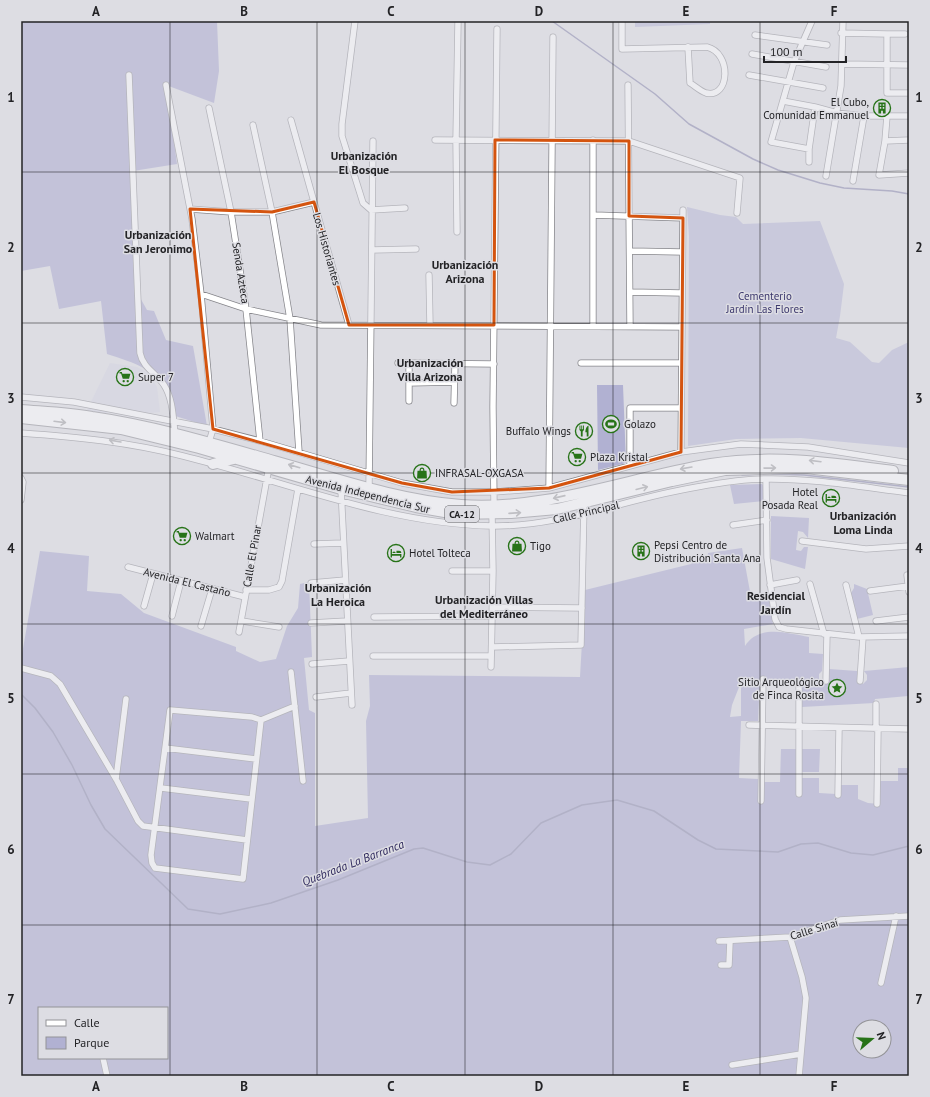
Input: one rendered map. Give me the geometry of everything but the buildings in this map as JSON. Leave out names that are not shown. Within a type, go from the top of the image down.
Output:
[{"type":"highway","name":"Avenida Independencia Sur","points":[[21,410],[95,417],[209,442],[418,500],[493,509],[545,510],[673,486],[725,470],[806,468],[909,480]]},
{"type":"highway","name":"Avenida Independencia Sur","points":[[21,418],[121,429],[238,458],[341,489],[416,507],[450,512],[493,509],[532,503],[661,473],[723,462],[809,460],[909,474]]},
{"type":"highway","points":[[213,464],[238,458]]},
{"type":"street","points":[[355,21],[341,129],[360,200],[371,210],[405,208]]},
{"type":"street","points":[[622,21],[622,49],[688,47],[708,47],[718,53],[723,62],[726,73],[720,88],[713,92],[707,93],[690,83],[688,47]]},
{"type":"street","points":[[809,149],[771,142],[794,62],[812,21]]},
{"type":"street","points":[[826,176],[841,86],[843,21]]},
{"type":"street","points":[[458,22],[456,140],[458,232]]},
{"type":"street","points":[[491,666],[493,616],[495,140],[497,30]]},
{"type":"street","points":[[842,33],[905,34]]},
{"type":"street","points":[[887,34],[887,93],[909,93]]},
{"type":"street","points":[[755,35],[827,45]]},
{"type":"street","points":[[549,488],[553,37]]},
{"type":"street","points":[[752,54],[826,67]]},
{"type":"street","points":[[842,64],[909,65]]},
{"type":"street","points":[[749,74],[823,88]]},
{"type":"street","points":[[129,75],[140,353],[145,365],[164,385],[172,406],[175,434]]},
{"type":"street","points":[[166,84],[190,209],[201,294],[213,429],[209,442]]},
{"type":"street","points":[[628,85],[630,326]]},
{"type":"street","points":[[783,102],[815,107],[837,113],[864,116],[909,116]]},
{"type":"street","points":[[809,162],[809,149],[815,107]]},
{"type":"street","name":"Senda Azteca","points":[[209,108],[231,212],[246,309],[260,440]]},
{"type":"street","points":[[853,181],[864,116]]},
{"type":"street","points":[[887,116],[885,141],[879,175],[909,173]]},
{"type":"street","points":[[291,120],[314,202]]},
{"type":"street","points":[[254,125],[272,212],[290,319],[299,452]]},
{"type":"street","points":[[435,140],[629,141],[740,178],[738,213]]},
{"type":"street","points":[[593,326],[594,140]]},
{"type":"street","points":[[885,141],[909,140]]},
{"type":"street","points":[[369,487],[372,250],[371,210],[373,141]]},
{"type":"street","name":"Los Historiantes","points":[[190,209],[231,212],[272,212],[314,202],[349,325]]},
{"type":"street","points":[[681,452],[683,210]]},
{"type":"street","points":[[594,215],[683,218]]},
{"type":"street","points":[[372,250],[416,249]]},
{"type":"street","points":[[630,251],[682,252]]},
{"type":"street","points":[[429,275],[430,324]]},
{"type":"street","points":[[630,292],[682,293]]},
{"type":"street","points":[[201,294],[246,309],[321,325],[430,324],[682,327]]},
{"type":"street","points":[[398,363],[494,364]]},
{"type":"street","points":[[408,401],[409,363]]},
{"type":"street","points":[[581,363],[682,363]]},
{"type":"street","points":[[454,403],[455,364]]},
{"type":"street","points":[[409,383],[454,382]]},
{"type":"street","points":[[21,397],[99,406],[213,429],[260,440],[402,483],[452,492],[494,492],[549,488],[681,452],[712,447],[757,444],[808,447],[909,462]]},
{"type":"street","points":[[95,417],[99,406]]},
{"type":"street","points":[[630,466],[630,408],[681,408]]},
{"type":"street","name":"Calle Principal","points":[[21,433],[102,439],[153,448],[298,489],[416,518],[493,526],[527,524],[582,514],[673,486],[766,479],[834,484],[909,493]]},
{"type":"street","name":"Calle El Pinar","points":[[239,632],[269,467]]},
{"type":"street","points":[[21,478],[23,482],[21,500]]},
{"type":"street","points":[[766,479],[767,558],[777,623],[786,629],[825,634],[861,637],[909,636]]},
{"type":"street","points":[[246,590],[269,590],[279,587],[282,581],[298,489]]},
{"type":"street","points":[[341,489],[344,580],[352,705]]},
{"type":"street","points":[[492,647],[581,645],[582,514],[584,503]]},
{"type":"street","points":[[733,525],[767,520]]},
{"type":"street","points":[[802,541],[866,549],[909,546]]},
{"type":"street","points":[[314,544],[343,543]]},
{"type":"street","name":"Avenida El Castaño","points":[[128,567],[245,598]]},
{"type":"street","points":[[452,571],[493,571]]},
{"type":"street","points":[[144,606],[153,574]]},
{"type":"street","points":[[870,591],[909,589],[908,575]]},
{"type":"street","points":[[311,583],[344,580]]},
{"type":"street","points":[[770,585],[797,580]]},
{"type":"street","points":[[172,616],[181,581]]},
{"type":"street","points":[[810,584],[825,634],[826,681]]},
{"type":"street","points":[[846,585],[861,637],[860,681]]},
{"type":"street","points":[[202,626],[212,589]]},
{"type":"street","points":[[493,607],[582,608]]},
{"type":"street","points":[[374,617],[493,616]]},
{"type":"street","points":[[876,621],[909,617]]},
{"type":"street","points":[[242,621],[279,626]]},
{"type":"street","points":[[311,623],[347,621]]},
{"type":"street","points":[[373,656],[491,656]]},
{"type":"street","points":[[312,664],[349,661]]},
{"type":"street","points":[[21,668],[51,676],[55,679],[116,779],[138,821],[143,826],[247,840]]},
{"type":"street","points":[[291,672],[304,781]]},
{"type":"street","points":[[761,801],[761,726],[763,679]]},
{"type":"street","points":[[799,682],[799,794]]},
{"type":"street","points":[[316,696],[351,693]]},
{"type":"street","points":[[116,779],[126,699]]},
{"type":"street","points":[[876,704],[877,804]]},
{"type":"street","points":[[261,720],[243,879],[155,868],[152,862],[151,854],[169,711],[172,709],[252,717],[261,720],[295,706]]},
{"type":"street","points":[[749,726],[799,726],[839,729],[909,729]]},
{"type":"street","points":[[838,795],[839,729]]},
{"type":"street","points":[[165,748],[256,760]]},
{"type":"street","points":[[160,788],[251,799]]},
{"type":"street","points":[[881,983],[896,916]]},
{"type":"street","name":"Calle Sinaí","points":[[719,941],[790,937],[840,920],[862,920],[909,916]]},
{"type":"street","points":[[790,937],[802,977],[806,998],[799,1076]]},
{"type":"street","points":[[721,965],[729,965],[730,941]]},
{"type":"street","points":[[732,1065],[800,1054]]},
{"type":"street","points":[[103,1059],[107,1076]]},
{"type":"highlighted area","points":[[495,140],[629,141],[629,216],[683,218],[681,452],[549,488],[452,492],[402,483],[213,429],[190,209],[272,212],[314,202],[349,325],[494,325]]},
{"type":"shaded area","points":[[21,21],[217,21],[219,71],[214,103],[166,85],[177,164],[133,171],[138,294],[147,310],[154,311],[166,340],[193,346],[207,426],[169,414],[170,408],[167,395],[155,377],[136,364],[107,354],[101,301],[59,309],[50,266],[21,271]]},
{"type":"shaded area","points":[[110,363],[137,367],[148,373],[157,387],[160,412],[140,414],[107,411],[108,416],[87,410]]},
{"type":"shaded area","points":[[762,484],[764,487],[764,501],[734,504],[730,485]]},
{"type":"shaded area","points":[[771,516],[809,518],[808,538],[803,532],[798,531],[796,550],[801,551],[804,547],[808,547],[805,569],[771,559]]},
{"type":"shaded area","points":[[742,548],[751,597],[768,594],[773,624],[744,629],[745,646],[751,639],[766,632],[783,632],[809,637],[809,653],[823,654],[822,671],[819,674],[819,680],[822,683],[828,683],[829,669],[857,671],[857,683],[863,684],[867,680],[867,675],[864,671],[909,667],[908,696],[875,699],[874,703],[802,707],[802,682],[760,679],[758,721],[741,721],[739,778],[758,779],[758,799],[764,801],[764,782],[780,782],[781,749],[796,749],[796,794],[802,793],[802,778],[819,778],[819,793],[836,794],[841,785],[858,785],[858,799],[868,803],[879,804],[879,781],[898,781],[898,768],[909,768],[909,1076],[21,1076],[21,660],[40,551],[89,556],[87,591],[121,594],[144,613],[236,647],[236,651],[260,662],[276,659],[287,626],[298,608],[300,584],[309,582],[312,657],[304,658],[309,710],[315,713],[315,826],[368,818],[366,721],[370,706],[369,675],[580,677],[585,590],[691,564],[702,554],[703,563],[707,562],[708,553]],"holes":[[[741,682],[741,716],[730,717],[732,705]]]},
{"type":"shaded area","points":[[854,584],[867,589],[873,615],[857,619],[851,593],[854,588]]},
{"type":"shaded area","points":[[802,749],[820,749],[819,772],[802,772]]},
{"type":"green space","points":[[635,21],[710,21],[710,24],[635,27]]},
{"type":"green space","name":"Cementerio Jardín Las Flores","points":[[687,207],[720,215],[736,217],[743,224],[820,221],[844,284],[836,338],[850,342],[872,362],[879,363],[892,350],[909,342],[909,448],[801,438],[736,439],[688,446],[689,236]]},
{"type":"green space","name":"Golazo","points":[[597,385],[623,385],[626,463],[598,470]]},
{"type":"waterway","points":[[552,21],[655,94],[689,124],[753,159],[778,170],[820,183],[844,188],[892,191],[909,194]]},
{"type":"waterway","points":[[742,475],[760,474]]},
{"type":"waterway","points":[[772,474],[804,475],[909,487]]},
{"type":"waterway","name":"Quebrada La Barranca","points":[[21,694],[35,708],[53,732],[105,829],[188,909],[220,914],[271,903],[338,880],[414,849],[423,848],[467,862],[490,865],[511,854],[541,823],[582,805],[617,800],[654,811],[698,840],[716,849],[778,852],[801,844],[818,843],[851,853],[873,855],[909,846]]},
{"type":"place","name":"El Cubo, Comunidad Emmanuel","points":[[882,108]]},
{"type":"place","name":"Super 7","points":[[125,377]]},
{"type":"place","name":"Golazo","points":[[611,424]]},
{"type":"place","name":"Buffalo Wings","points":[[584,431]]},
{"type":"place","name":"Plaza Kristal","points":[[577,457]]},
{"type":"place","name":"INFRASAL-OXGASA","points":[[422,473]]},
{"type":"place","name":"Hotel Posada Real","points":[[831,498]]},
{"type":"place","name":"Walmart","points":[[182,536]]},
{"type":"place","name":"Tigo","points":[[517,546]]},
{"type":"place","name":"Pepsi Centro de Distribución Santa Ana","points":[[641,551]]},
{"type":"place","name":"Hotel Tolteca","points":[[396,553]]},
{"type":"place","name":"Sitio Arqueológico de Finca Rosita","points":[[837,688]]},
{"type":"district","name":"Urbanización El Bosque","points":[[364,163]]},
{"type":"district","name":"Urbanización San Jeronimo","points":[[158,242]]},
{"type":"district","name":"Urbanización Arizona","points":[[465,272]]},
{"type":"district","name":"Urbanización Villa Arizona","points":[[430,370]]},
{"type":"district","name":"Urbanización Loma Linda","points":[[863,523]]},
{"type":"district","name":"Urbanización La Heroica","points":[[338,595]]},
{"type":"district","name":"Residencial Jardín","points":[[776,603]]},
{"type":"district","name":"Urbanización Villas del Mediterráneo","points":[[484,607]]}]
